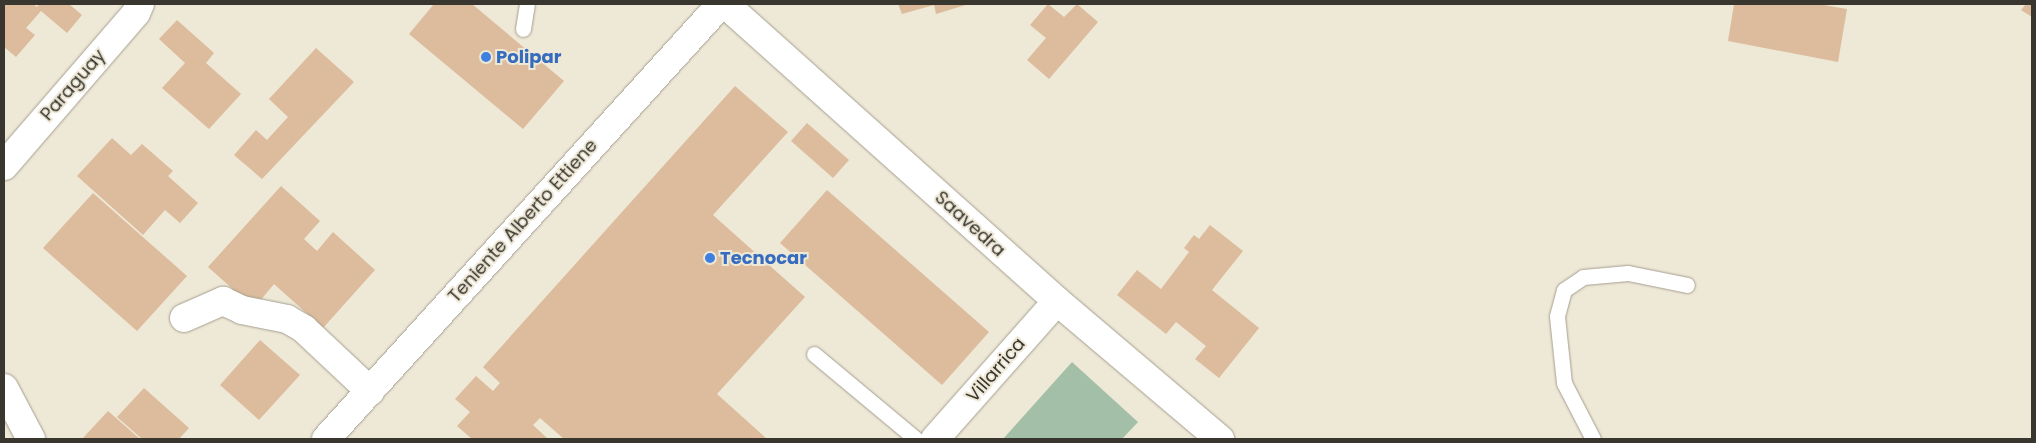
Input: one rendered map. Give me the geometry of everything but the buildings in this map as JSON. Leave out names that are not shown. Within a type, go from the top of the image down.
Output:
[{"type":"street","name":"Paraguay","points":[[4,166],[136,13],[140,4]]},
{"type":"street","name":"Teniente Alberto Ettiene","points":[[326,439],[721,4]]},
{"type":"street","name":"Saavedra","points":[[725,4],[1057,301],[1220,439]]},
{"type":"street","points":[[184,318],[223,301],[242,310],[287,319],[304,329],[370,390]]},
{"type":"street","name":"Villarrica","points":[[935,439],[1057,301]]},
{"type":"street","points":[[4,388],[31,439]]},
{"type":"lane","points":[[523,29],[527,4]]},
{"type":"lane","points":[[1593,439],[1564,383],[1557,316],[1564,290],[1582,277],[1628,273],[1687,285]]},
{"type":"lane","points":[[814,354],[916,439]]},
{"type":"green space","points":[[1072,362],[1138,422],[1122,439],[1003,439]]},
{"type":"place","name":"Polipar","points":[[486,57]]},
{"type":"place","name":"Tecnocar","points":[[710,258]]}]
